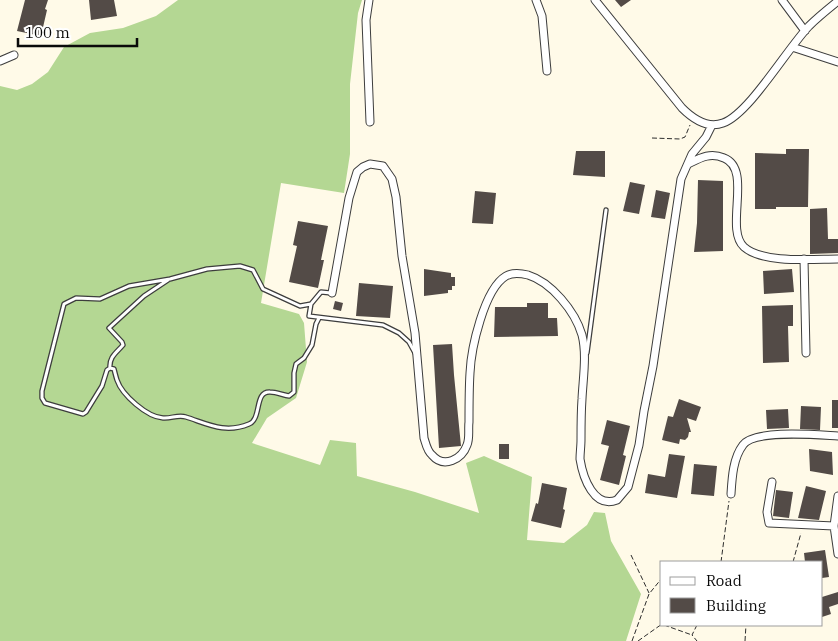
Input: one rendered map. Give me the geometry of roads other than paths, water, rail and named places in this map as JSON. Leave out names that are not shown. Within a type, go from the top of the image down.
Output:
[{"type":"street","points":[[369,0],[366,20],[370,122]]},
{"type":"street","points":[[536,0],[542,16],[547,71]]},
{"type":"street","points":[[596,0],[691,117],[712,125],[723,123],[745,107],[805,31],[838,1]]},
{"type":"street","points":[[782,0],[805,31]]},
{"type":"street","points":[[792,46],[838,62]]},
{"type":"street","points":[[0,61],[14,55]]},
{"type":"street","points":[[332,293],[350,198],[357,172],[370,164],[383,166],[394,186],[399,215],[402,256],[414,319],[424,438],[428,451],[433,457],[445,462],[461,456],[468,444],[470,371],[475,337],[496,285],[505,276],[520,273],[548,286],[556,293],[582,334],[584,371],[580,459],[586,478],[596,497],[601,501],[612,502],[620,498],[628,486],[639,445],[680,179],[692,154],[706,137],[712,125]]},
{"type":"street","points":[[687,164],[704,156],[713,155],[729,160],[737,172],[737,216],[740,242],[750,251],[765,256],[838,259]]},
{"type":"street","points":[[804,259],[806,353]]},
{"type":"street","points":[[731,494],[735,462],[740,449],[747,440],[757,436],[772,435],[838,436]]},
{"type":"street","points":[[772,482],[767,512],[769,523],[834,526]]},
{"type":"street","points":[[838,496],[834,526],[838,554]]},
{"type":"lane","points":[[584,371],[606,210]]},
{"type":"lane","points":[[170,279],[144,296],[109,328],[123,345],[112,355],[109,363],[110,368],[106,373],[102,386],[86,412],[83,414],[45,403],[42,398],[42,391],[64,304],[76,298],[100,300],[128,286],[170,279],[206,269],[240,266],[253,270],[263,289],[300,306],[311,304]]},
{"type":"lane","points":[[332,293],[321,292],[311,304],[309,316],[383,325],[399,332],[410,342],[417,358]]},
{"type":"lane","points":[[110,368],[114,369],[123,390],[146,412],[162,418],[182,416],[218,428],[250,424],[255,419],[264,393],[269,392],[289,396],[294,392],[296,364],[304,358],[312,345],[319,318]]}]
